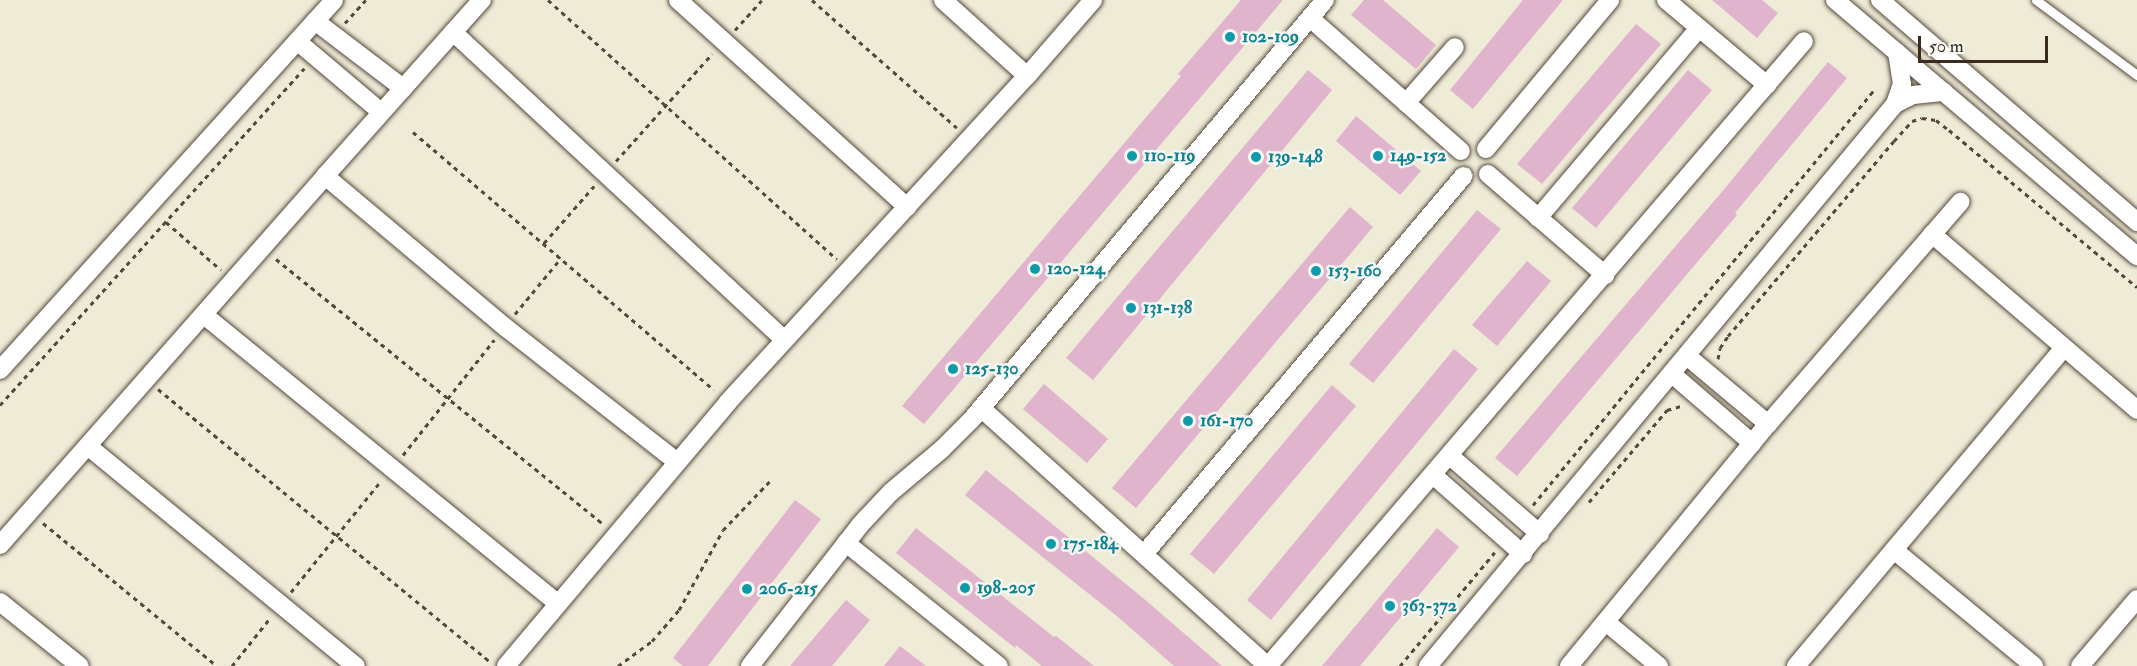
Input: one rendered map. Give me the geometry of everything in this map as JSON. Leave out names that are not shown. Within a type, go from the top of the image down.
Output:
[{"type":"street","points":[[0,370],[334,0]]},
{"type":"street","points":[[0,545],[482,0]]},
{"type":"street","points":[[678,0],[907,207]]},
{"type":"street","points":[[943,0],[1027,76]]},
{"type":"street","points":[[506,666],[728,402],[1027,76],[1093,0]]},
{"type":"street","points":[[750,666],[846,543],[891,492],[942,448],[981,408],[1325,0]]},
{"type":"street","points":[[1486,149],[1610,0]]},
{"type":"street","points":[[1666,0],[1767,85]]},
{"type":"street","points":[[1835,0],[2137,256]]},
{"type":"street","points":[[1880,0],[2137,222]]},
{"type":"street","points":[[1310,18],[1461,151]]},
{"type":"street","points":[[315,21],[403,88]]},
{"type":"street","points":[[1538,218],[1699,28]]},
{"type":"street","points":[[453,32],[784,340]]},
{"type":"street","points":[[297,41],[381,112]]},
{"type":"street","points":[[981,408],[1268,666],[1804,41]]},
{"type":"street","points":[[1406,103],[1455,47]]},
{"type":"street","points":[[1428,666],[1895,104],[1902,84],[1901,63],[1897,52]]},
{"type":"street","points":[[1895,104],[1913,95],[1944,92]]},
{"type":"street","points":[[1463,176],[1457,161],[1461,151],[1470,145],[1486,149]]},
{"type":"street","points":[[1463,176],[1479,180],[1488,174],[1493,164],[1486,149]]},
{"type":"street","points":[[1488,174],[1605,275]]},
{"type":"street","points":[[325,176],[505,327],[677,462]]},
{"type":"street","points":[[1144,554],[1463,176]]},
{"type":"street","points":[[1569,666],[1752,443],[1959,202]]},
{"type":"street","points":[[1932,234],[2063,349],[2137,410]]},
{"type":"street","points":[[204,315],[558,604]]},
{"type":"street","points":[[1796,666],[2063,349]]},
{"type":"street","points":[[1687,356],[1768,424]]},
{"type":"street","points":[[1672,374],[1752,443]]},
{"type":"street","points":[[89,447],[356,666]]},
{"type":"street","points":[[1450,456],[1540,534]]},
{"type":"street","points":[[1433,476],[1523,554]]},
{"type":"street","points":[[846,543],[986,662]]},
{"type":"street","points":[[1894,550],[2034,666]]},
{"type":"street","points":[[2080,666],[2137,599]]},
{"type":"street","points":[[0,602],[80,666]]},
{"type":"street","points":[[1606,622],[1659,666]]},
{"type":"lane","points":[[2036,0],[2137,75]]},
{"type":"path","points":[[548,0],[849,270]]},
{"type":"path","points":[[544,243],[762,0]]},
{"type":"path","points":[[812,0],[968,138]]},
{"type":"path","points":[[0,405],[314,57]]},
{"type":"path","points":[[1522,519],[1874,90]]},
{"type":"path","points":[[1713,377],[1720,369],[1718,357],[1720,348],[1728,336],[1894,141],[1912,121],[1922,118],[1935,120],[1949,130],[2137,287]]},
{"type":"path","points":[[413,132],[728,402]]},
{"type":"path","points":[[166,222],[233,281]]},
{"type":"path","points":[[262,248],[616,535]]},
{"type":"path","points":[[147,380],[495,666]]},
{"type":"path","points":[[1585,507],[1667,410],[1688,406],[1697,396]]},
{"type":"path","points":[[618,666],[652,641],[679,609],[723,530],[770,481]]},
{"type":"path","points":[[30,513],[217,666]]},
{"type":"path","points":[[1400,666],[1506,538]]},
{"type":"building","points":[[1241,0],[1283,0],[924,424],[902,406],[1181,76],[1178,74]]},
{"type":"building","points":[[1364,0],[1383,0],[1436,45],[1416,69],[1351,15]]},
{"type":"building","points":[[1523,0],[1563,0],[1473,109],[1450,90]]},
{"type":"building","points":[[1712,0],[1762,0],[1778,13],[1757,38]]},
{"type":"building","points":[[1636,24],[1661,44],[1542,184],[1517,164]]},
{"type":"building","points":[[1828,62],[1847,78],[1735,213],[1737,215],[1517,476],[1495,458],[1726,187]]},
{"type":"building","points":[[1308,70],[1332,90],[1093,380],[1066,358]]},
{"type":"building","points":[[1688,70],[1712,90],[1596,228],[1572,208]]},
{"type":"building","name":"149-152","points":[[1356,116],[1421,171],[1400,195],[1336,141]]},
{"type":"building","points":[[1350,207],[1373,227],[1136,508],[1112,488]]},
{"type":"building","points":[[1477,210],[1501,229],[1373,383],[1349,364]]},
{"type":"building","points":[[1527,261],[1551,281],[1497,346],[1472,325]]},
{"type":"building","points":[[1454,349],[1478,369],[1271,620],[1247,600]]},
{"type":"building","points":[[1044,384],[1108,439],[1087,463],[1023,409]]},
{"type":"building","points":[[1332,385],[1356,406],[1214,574],[1190,554]]},
{"type":"building","name":"175-184","points":[[986,470],[1143,598],[1222,666],[1174,666],[1118,617],[965,495]]},
{"type":"building","name":"206-215","points":[[795,500],[821,519],[708,666],[683,666],[673,658]]},
{"type":"building","name":"198-205","points":[[916,528],[1094,666],[1042,666],[1016,645],[1015,648],[896,553]]},
{"type":"building","name":"363-372","points":[[1437,528],[1459,547],[1360,666],[1322,666]]},
{"type":"building","points":[[846,600],[870,620],[832,666],[790,666]]},
{"type":"building","points":[[900,646],[926,666],[884,666]]},
{"type":"place","name":"102-109","points":[[1230,37]]},
{"type":"place","name":"110-119","points":[[1132,156]]},
{"type":"place","name":"149-152","points":[[1378,156]]},
{"type":"place","name":"139-148","points":[[1256,157]]},
{"type":"place","name":"120-124","points":[[1035,269]]},
{"type":"place","name":"153-160","points":[[1316,271]]},
{"type":"place","name":"131-138","points":[[1131,308]]},
{"type":"place","name":"125-130","points":[[953,369]]},
{"type":"place","name":"161-170","points":[[1188,421]]},
{"type":"place","name":"175-184","points":[[1051,544]]},
{"type":"place","name":"198-205","points":[[965,588]]},
{"type":"place","name":"206-215","points":[[747,589]]},
{"type":"place","name":"363-372","points":[[1390,606]]}]
